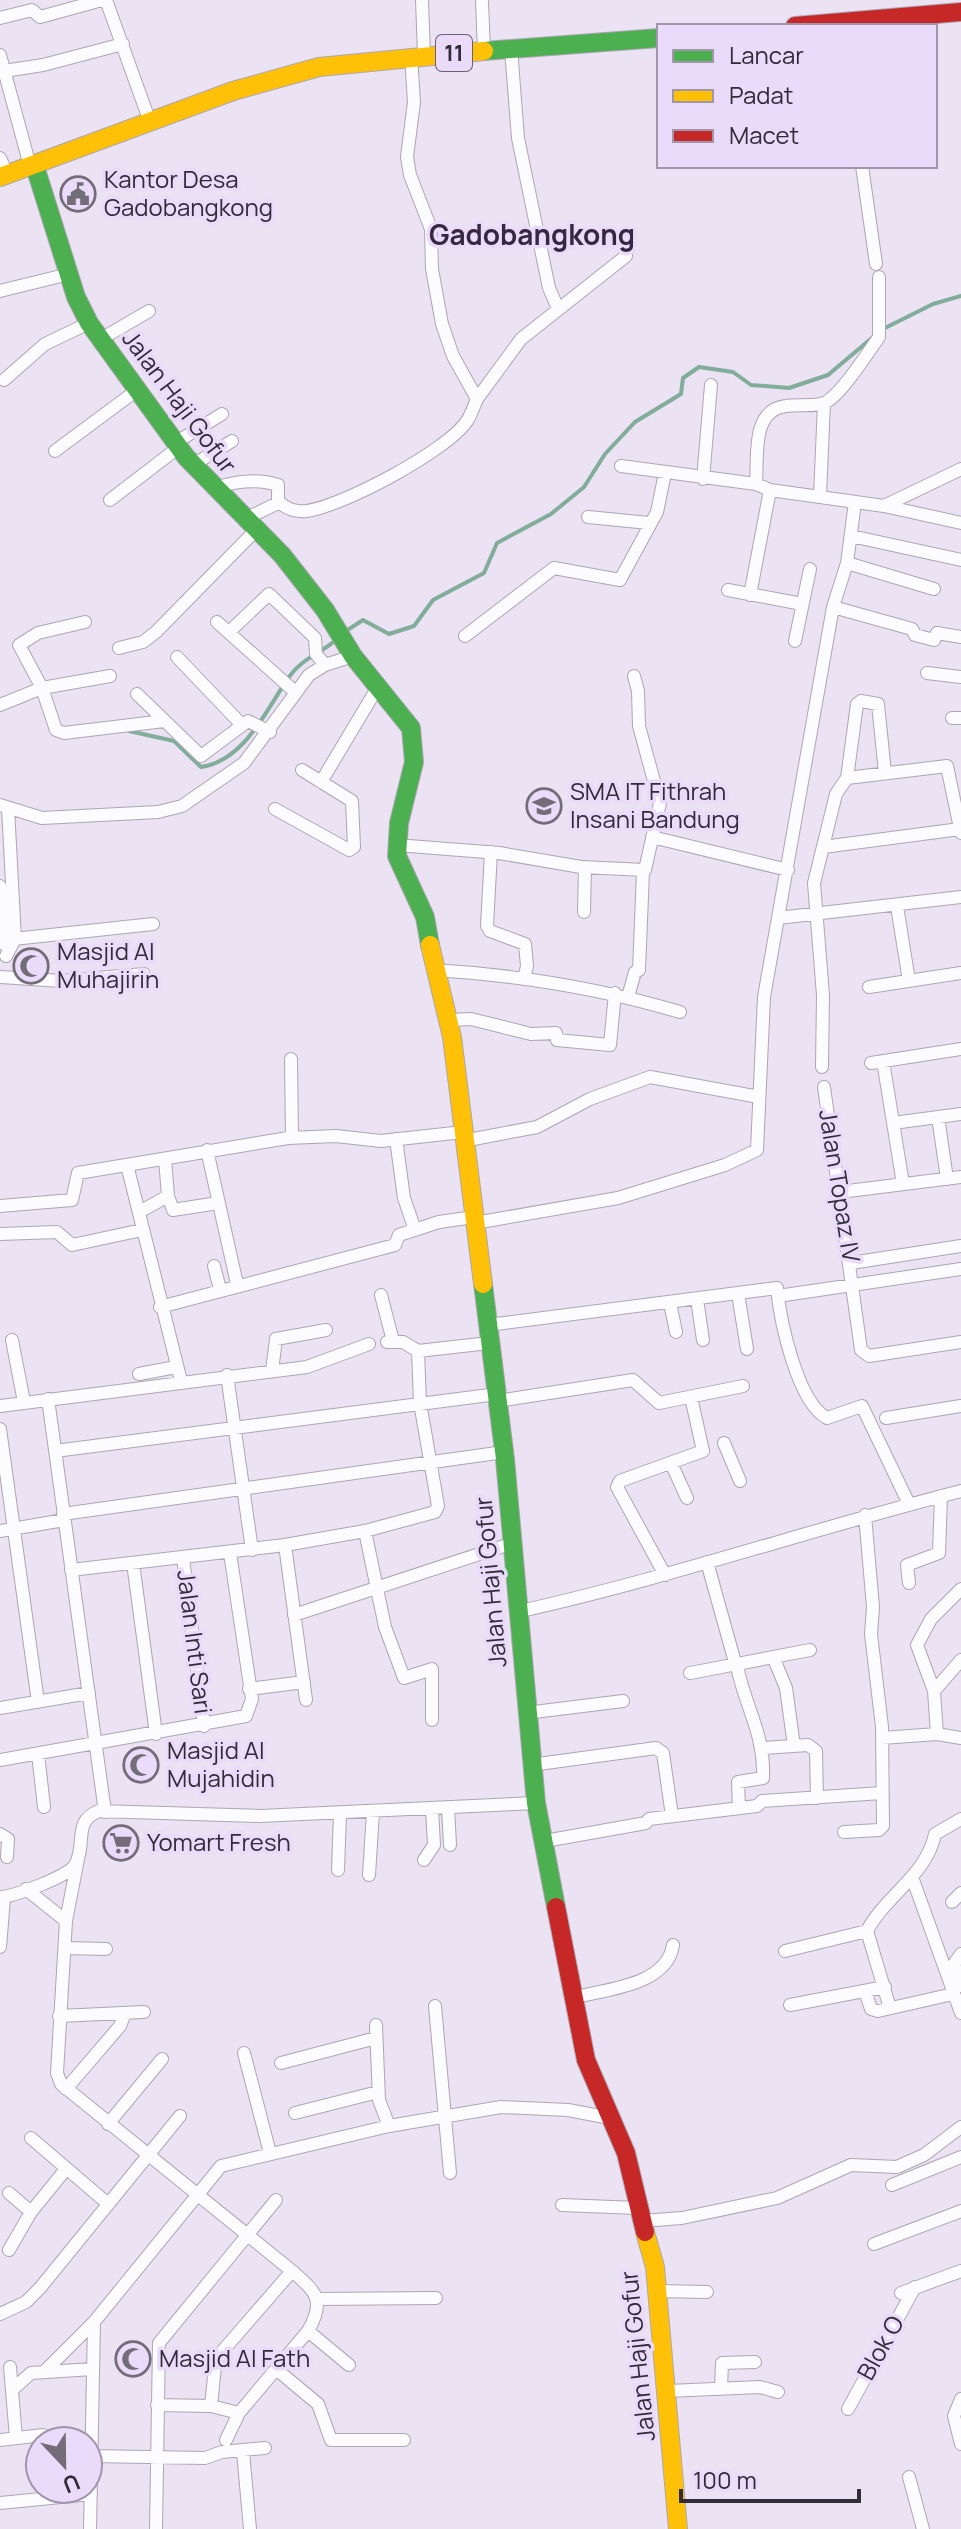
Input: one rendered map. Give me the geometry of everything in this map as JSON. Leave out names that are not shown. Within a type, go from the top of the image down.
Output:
[{"type":"main road","points":[[839,24],[961,12]]},
{"type":"main road","name":"11","points":[[34,169],[233,91],[253,89],[319,67],[418,56],[657,38]]},
{"type":"main road","name":"11","points":[[2,174],[34,169],[237,101],[253,89]]},
{"type":"main road","name":"Jalan Haji Gofur","points":[[34,169],[89,323],[177,445],[213,488],[282,555],[411,728],[415,748],[412,779],[400,815],[396,845],[401,868],[425,917],[434,970],[449,1020],[504,1452],[516,1612],[536,1803],[586,2060],[626,2153],[658,2291],[677,2526]]},
{"type":"street","points":[[0,18],[32,10],[40,17],[104,0],[150,122]]},
{"type":"street","points":[[422,0],[407,157],[410,175],[431,229],[432,269],[442,324],[453,356],[477,399]]},
{"type":"street","points":[[482,2],[484,51]]},
{"type":"street","points":[[4,71],[43,65],[123,44]]},
{"type":"street","points":[[511,49],[518,138],[549,288],[556,304],[562,307]]},
{"type":"street","points":[[0,55],[34,169]]},
{"type":"street","points":[[862,168],[876,264]]},
{"type":"street","points":[[278,503],[294,511],[309,510],[401,472],[466,423],[477,399],[509,351],[626,256]]},
{"type":"street","points":[[0,291],[69,274]]},
{"type":"street","points":[[756,484],[761,426],[766,413],[777,407],[824,403],[858,372],[867,350],[879,337],[879,277]]},
{"type":"street","points":[[101,339],[149,311]]},
{"type":"street","points":[[4,380],[45,344],[89,323]]},
{"type":"street","points":[[703,479],[711,385]]},
{"type":"street","points":[[55,451],[137,390]]},
{"type":"street","points":[[820,496],[824,403]]},
{"type":"street","points":[[110,500],[177,445],[222,414]]},
{"type":"street","points":[[193,465],[232,441]]},
{"type":"street","points":[[621,466],[756,484],[770,490],[884,506],[961,523]]},
{"type":"street","points":[[884,506],[961,469]]},
{"type":"street","points":[[465,636],[554,568],[620,580],[657,512],[665,473]]},
{"type":"street","points":[[213,488],[239,481],[268,482],[278,485],[278,503]]},
{"type":"street","points":[[750,595],[770,490]]},
{"type":"street","points":[[160,1307],[237,1284],[395,1245],[398,1235],[415,1230],[618,1198],[749,1156],[758,1148],[764,997],[833,607],[847,563],[855,502]]},
{"type":"street","points":[[119,648],[143,642],[156,632],[250,524],[278,503]]},
{"type":"street","points":[[588,517],[649,523]]},
{"type":"street","points":[[851,536],[961,560]]},
{"type":"street","points":[[847,563],[934,589]]},
{"type":"street","points":[[795,641],[810,569]]},
{"type":"street","points":[[728,590],[802,604]]},
{"type":"street","points":[[229,632],[268,594],[319,654]]},
{"type":"street","points":[[833,607],[912,629],[915,635],[934,640],[937,633],[961,637]]},
{"type":"street","points":[[85,622],[38,633],[19,645],[42,688],[59,734],[164,721]]},
{"type":"street","points":[[217,622],[289,688]]},
{"type":"street","points":[[144,974],[62,981],[3,976],[10,939],[4,807],[42,818],[158,812],[182,806],[229,776],[289,688],[319,654],[345,642]]},
{"type":"street","points":[[177,657],[241,724]]},
{"type":"street","points":[[927,673],[961,677]]},
{"type":"street","points":[[0,705],[42,688],[110,676]]},
{"type":"street","points":[[449,1020],[471,1019],[531,1034],[556,1033],[557,1040],[610,1045],[622,995],[639,970],[643,871],[648,866],[660,803],[639,726],[638,691],[634,676]]},
{"type":"street","points":[[321,782],[379,685]]},
{"type":"street","points":[[137,694],[201,756],[241,724],[248,721],[264,728]]},
{"type":"street","points":[[822,1067],[818,916],[814,883],[836,794],[847,778],[857,704],[861,701],[878,704],[885,773]]},
{"type":"street","points":[[823,847],[961,831],[947,766],[847,778]]},
{"type":"street","points":[[275,809],[352,849],[352,801],[302,770]]},
{"type":"street","points":[[652,837],[788,870]]},
{"type":"street","points":[[396,845],[491,852],[585,867],[643,871]]},
{"type":"street","points":[[491,852],[488,927],[525,944],[527,966],[524,979]]},
{"type":"street","points":[[584,912],[585,867]]},
{"type":"street","points":[[0,886],[7,902]]},
{"type":"street","points":[[778,918],[818,916],[961,897]]},
{"type":"street","points":[[897,906],[909,981]]},
{"type":"street","points":[[10,939],[153,924]]},
{"type":"street","points":[[434,970],[524,979],[622,995],[680,1012]]},
{"type":"street","points":[[869,987],[961,973]]},
{"type":"street","points":[[903,1184],[893,1123],[877,1062],[961,1049]]},
{"type":"street","points":[[291,1059],[292,1138]]},
{"type":"street","points":[[0,1206],[72,1200],[78,1173],[207,1150],[292,1138],[463,1136],[537,1127],[590,1099],[650,1077],[759,1097]]},
{"type":"street","name":"Jalan Topaz IV","points":[[824,1087],[864,1356],[961,1342]]},
{"type":"street","points":[[893,1123],[961,1114]]},
{"type":"street","points":[[938,1117],[947,1179]]},
{"type":"street","points":[[396,1139],[404,1198],[415,1230]]},
{"type":"street","points":[[207,1150],[237,1284]]},
{"type":"street","points":[[165,1159],[168,1196],[173,1210],[218,1203]]},
{"type":"street","points":[[127,1165],[141,1211],[142,1230],[160,1307],[181,1381]]},
{"type":"street","points":[[840,1192],[961,1177]]},
{"type":"street","points":[[141,1211],[168,1196]]},
{"type":"street","points":[[0,1234],[57,1232],[72,1245],[142,1230]]},
{"type":"street","points":[[851,1263],[961,1246]]},
{"type":"street","points":[[214,1266],[220,1289]]},
{"type":"street","points":[[778,1296],[961,1269]]},
{"type":"street","points":[[381,1295],[390,1341],[418,1351],[488,1334],[777,1288],[789,1356],[818,1411],[827,1418],[862,1406],[909,1504]]},
{"type":"street","points":[[738,1294],[747,1349]]},
{"type":"street","points":[[697,1299],[703,1340]]},
{"type":"street","points":[[670,1303],[676,1332]]},
{"type":"street","points":[[272,1371],[276,1339],[326,1330]]},
{"type":"street","points":[[12,1340],[24,1402]]},
{"type":"street","points":[[0,1406],[323,1363],[369,1344]]},
{"type":"street","points":[[71,1570],[285,1545],[365,1531],[435,1512],[438,1506],[420,1403],[418,1351]]},
{"type":"street","points":[[139,1374],[176,1367]]},
{"type":"street","points":[[227,1375],[252,1550]]},
{"type":"street","points":[[55,1451],[420,1403],[497,1398],[633,1380],[659,1403],[743,1386]]},
{"type":"street","points":[[691,1397],[703,1451]]},
{"type":"street","points":[[48,1399],[105,1812]]},
{"type":"street","points":[[886,1418],[961,1406]]},
{"type":"street","points":[[0,1429],[6,1530],[38,1702]]},
{"type":"street","points":[[665,1575],[617,1487],[620,1481],[727,1442],[740,1481]]},
{"type":"street","points":[[6,1530],[64,1517],[504,1452]]},
{"type":"street","points":[[671,1463],[687,1498]]},
{"type":"street","points":[[516,1612],[621,1589],[865,1515],[961,1491]]},
{"type":"street","points":[[909,1583],[907,1565],[939,1553],[941,1496]]},
{"type":"street","points":[[844,1832],[882,1829],[882,1738],[871,1634],[873,1607],[865,1515]]},
{"type":"street","points":[[365,1531],[375,1588],[404,1678],[432,1669],[432,1720]]},
{"type":"street","points":[[294,1615],[513,1543]]},
{"type":"street","points":[[285,1545],[306,1700]]},
{"type":"street","points":[[0,1760],[204,1726],[246,1716],[252,1708],[230,1553]]},
{"type":"street","name":"Jalan Inti Sari","points":[[183,1558],[204,1726]]},
{"type":"street","points":[[707,1562],[763,1748],[763,1778],[738,1782],[739,1808]]},
{"type":"street","points":[[133,1563],[156,1734]]},
{"type":"street","points":[[937,1734],[934,1691],[917,1645],[931,1619],[961,1589]]},
{"type":"street","points":[[690,1673],[810,1650]]},
{"type":"street","points":[[774,1659],[786,1688],[794,1746]]},
{"type":"street","points":[[934,1691],[961,1660]]},
{"type":"street","points":[[249,1689],[304,1682]]},
{"type":"street","points":[[0,1708],[89,1693]]},
{"type":"street","points":[[526,1713],[623,1701]]},
{"type":"street","points":[[882,1738],[937,1734],[961,1738]]},
{"type":"street","points":[[763,1748],[808,1745],[816,1751],[817,1798]]},
{"type":"street","points":[[531,1765],[656,1748],[663,1753],[672,1816]]},
{"type":"street","points":[[38,1754],[44,1807]]},
{"type":"street","points":[[545,1841],[672,1816],[739,1808],[762,1801],[882,1793]]},
{"type":"street","points":[[226,2440],[239,2413],[308,2331],[316,2317],[317,2299],[312,2288],[292,2271],[66,2089],[57,2073],[66,1921],[82,1825],[91,1814],[105,1812],[172,1816],[340,1813],[536,1803]]},
{"type":"street","points":[[448,1808],[450,1845]]},
{"type":"street","points":[[424,1860],[434,1845],[432,1809]]},
{"type":"street","points":[[369,1875],[373,1812]]},
{"type":"street","points":[[338,1870],[340,1813]]},
{"type":"street","points":[[890,2008],[867,1931],[873,1919],[912,1877],[932,1846],[935,1834],[961,1819]]},
{"type":"street","points":[[0,1834],[8,1839],[7,1857]]},
{"type":"street","points":[[0,1947],[2,1898],[68,1873],[78,1859]]},
{"type":"street","points":[[912,1877],[957,1990]]},
{"type":"street","points":[[26,1889],[66,1921]]},
{"type":"street","points":[[785,1951],[867,1931]]},
{"type":"street","points":[[576,1997],[649,1976],[668,1963],[673,1945]]},
{"type":"street","points":[[65,1948],[106,1949]]},
{"type":"street","points":[[961,1954],[954,1964],[961,2013]]},
{"type":"street","points":[[790,2005],[885,1987]]},
{"type":"street","points":[[865,1991],[871,2009],[890,2008],[957,1990]]},
{"type":"street","points":[[435,2006],[450,2173]]},
{"type":"street","points":[[59,2016],[144,2012]]},
{"type":"street","points":[[66,2089],[120,2026],[125,2013]]},
{"type":"street","points":[[281,2063],[376,2031],[378,2092],[389,2126]]},
{"type":"street","points":[[244,2053],[270,2153]]},
{"type":"street","points":[[108,2124],[162,2059]]},
{"type":"street","points":[[295,2113],[378,2092]]},
{"type":"street","points":[[46,2370],[94,2322],[221,2166],[446,2115],[532,2106],[610,2118]]},
{"type":"street","points":[[0,2314],[26,2302],[180,2116]]},
{"type":"street","points":[[562,2205],[682,2218],[750,2206],[777,2198],[851,2165],[897,2167],[924,2155],[961,2127]]},
{"type":"street","points":[[31,2138],[107,2203]]},
{"type":"street","points":[[892,2185],[961,2157]]},
{"type":"street","points":[[9,2250],[31,2212],[66,2169]]},
{"type":"street","points":[[9,2193],[31,2212]]},
{"type":"street","points":[[156,2529],[155,2457],[161,2339],[276,2200]]},
{"type":"street","points":[[874,2244],[961,2211]]},
{"type":"street","points":[[211,2406],[215,2366],[220,2354],[292,2271]]},
{"type":"street","name":"Blok O","points":[[901,2293],[961,2271]]},
{"type":"street","name":"Blok O","points":[[848,2409],[915,2287]]},
{"type":"street","points":[[658,2291],[707,2292]]},
{"type":"street","points":[[317,2299],[436,2298]]},
{"type":"street","points":[[92,2425],[94,2322]]},
{"type":"street","points":[[308,2331],[349,2365]]},
{"type":"street","points":[[721,2388],[722,2363],[755,2362]]},
{"type":"street","points":[[10,2367],[8,2387],[16,2438]]},
{"type":"street","points":[[8,2387],[31,2373],[93,2369]]},
{"type":"street","points":[[276,2369],[318,2404],[331,2440],[404,2440]]},
{"type":"street","points":[[668,2391],[760,2387],[778,2392]]},
{"type":"street","points":[[961,2399],[954,2416],[961,2444]]},
{"type":"street","points":[[157,2405],[211,2406],[239,2413]]},
{"type":"street","points":[[0,2440],[24,2437]]},
{"type":"street","points":[[104,2456],[205,2458],[222,2452],[265,2448]]},
{"type":"street","points":[[243,2452],[250,2529]]},
{"type":"street","points":[[909,2477],[923,2529]]},
{"type":"street","points":[[0,2503],[24,2501]]},
{"type":"street","points":[[90,2529],[91,2505]]},
{"type":"waterway","points":[[883,329],[933,304],[961,296]]},
{"type":"waterway","points":[[346,631],[363,620],[389,634],[414,626],[433,600],[484,573],[497,543],[551,514],[584,487],[605,454],[635,422],[681,394],[683,378],[699,367],[733,372],[751,385],[789,388],[828,375],[873,337]]},
{"type":"waterway","points":[[129,731],[174,741],[201,767],[217,763],[230,755],[253,731],[294,670],[337,639]]},
{"type":"traffic: fast","points":[[484,51],[657,38]]},
{"type":"traffic: fast","points":[[37,173],[76,297],[89,323],[186,457],[282,555],[325,610],[353,656],[411,728],[414,762],[399,823],[397,856],[425,917],[430,945]]},
{"type":"traffic: fast","points":[[483,1284],[505,1459],[536,1803],[556,1907]]},
{"type":"traffic: slow","points":[[0,177],[233,91],[319,67],[484,51]]},
{"type":"traffic: slow","points":[[430,945],[452,1037],[483,1284]]},
{"type":"traffic: slow","points":[[645,2232],[655,2267],[678,2529]]},
{"type":"traffic: jam","points":[[819,24],[961,12]]},
{"type":"traffic: jam","points":[[556,1907],[586,2060],[626,2153],[645,2232]]},
{"type":"place","name":"Kantor Desa Gadobangkong","points":[[78,194]]},
{"type":"place","name":"SMA IT Fithrah Insani Bandung","points":[[544,806]]},
{"type":"place","name":"Masjid Al Muhajirin","points":[[31,966]]},
{"type":"place","name":"Masjid Al Mujahidin","points":[[141,1765]]},
{"type":"place","name":"Yomart Fresh","points":[[121,1843]]},
{"type":"place","name":"Masjid Al Fath","points":[[133,2359]]},
{"type":"district","name":"Gadobangkong","points":[[532,235]]}]
